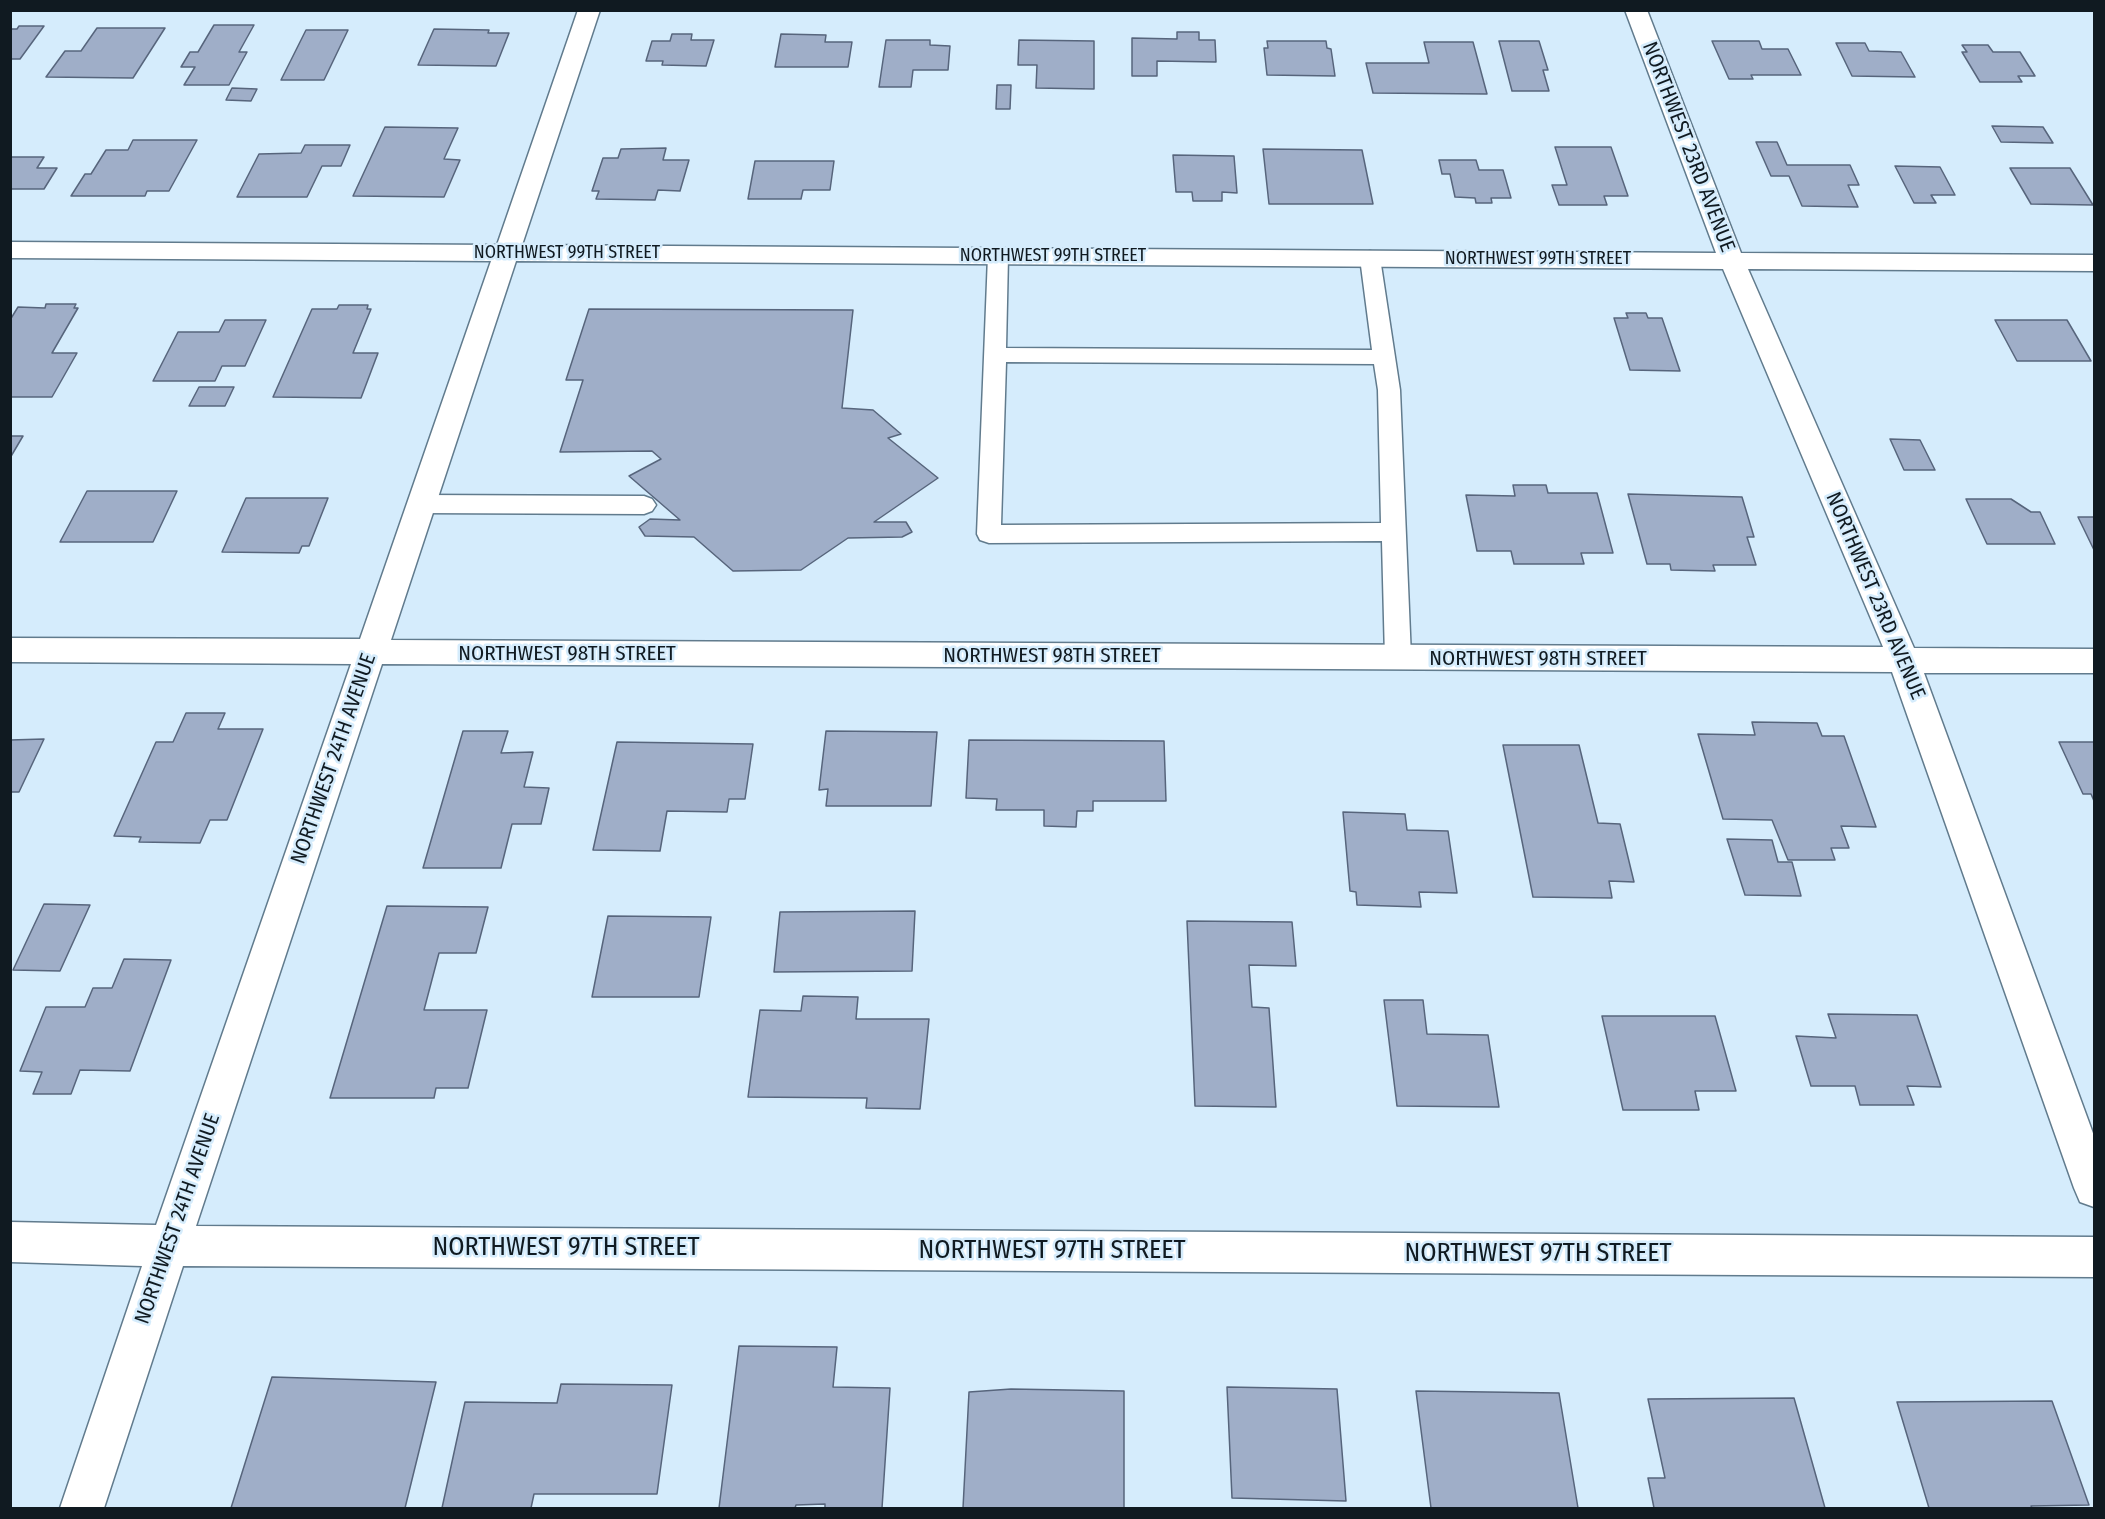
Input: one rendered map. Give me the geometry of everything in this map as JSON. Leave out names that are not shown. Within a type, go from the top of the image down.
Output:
[{"type":"street","name":"NORTHWEST 24TH AVENUE","points":[[82,1509],[169,1246],[589,10]]},
{"type":"street","name":"NORTHWEST 23RD AVENUE","points":[[1636,10],[1732,261],[1904,661],[2094,1188]]},
{"type":"street","name":"NORTHWEST 99TH STREET","points":[[10,250],[2094,263]]},
{"type":"street","name":"NORTHWEST 98TH STREET","points":[[10,650],[2094,661]]},
{"type":"street","name":"NORTHWEST 97TH STREET","points":[[10,1242],[169,1246],[2094,1257]]},
{"type":"lane","points":[[998,256],[988,534],[1394,532]]},
{"type":"lane","points":[[1370,258],[1389,390],[1398,658]]},
{"type":"lane","points":[[994,356],[1384,357]]},
{"type":"lane","points":[[421,504],[644,505]]},
{"type":"building","points":[[214,25],[254,25],[239,52],[247,52],[229,85],[184,85],[195,67],[181,67],[190,52],[198,52]]},
{"type":"building","points":[[19,26],[44,26],[20,59],[10,59],[10,29],[17,29]]},
{"type":"building","points":[[97,28],[165,28],[133,78],[46,77],[65,51],[81,51]]},
{"type":"building","points":[[434,29],[489,30],[488,33],[509,33],[496,66],[418,65]]},
{"type":"building","points":[[306,30],[348,30],[324,80],[281,80]]},
{"type":"building","points":[[1177,32],[1199,32],[1199,40],[1215,40],[1216,62],[1157,61],[1157,76],[1132,76],[1132,38],[1177,39]]},
{"type":"building","points":[[672,34],[692,34],[691,40],[714,40],[706,66],[662,65],[663,61],[646,61],[652,41],[670,41]]},
{"type":"building","points":[[781,34],[826,35],[825,42],[852,42],[848,67],[775,67]]},
{"type":"building","points":[[886,40],[930,40],[930,45],[950,46],[948,70],[913,70],[911,87],[879,87]]},
{"type":"building","points":[[1019,40],[1094,41],[1094,89],[1036,88],[1037,65],[1018,65]]},
{"type":"building","points":[[1267,41],[1326,41],[1327,48],[1331,49],[1335,76],[1267,75],[1264,48],[1268,48]]},
{"type":"building","points":[[1499,41],[1539,41],[1548,70],[1543,70],[1549,91],[1512,91]]},
{"type":"building","points":[[1712,41],[1759,41],[1762,49],[1788,49],[1801,75],[1751,75],[1753,79],[1729,79]]},
{"type":"building","points":[[1424,42],[1473,42],[1487,94],[1373,93],[1366,63],[1429,63]]},
{"type":"building","points":[[1836,43],[1865,43],[1869,51],[1901,52],[1915,77],[1852,76]]},
{"type":"building","points":[[1962,45],[1988,45],[1993,52],[2020,52],[2035,76],[2018,76],[2022,82],[1980,82],[1962,52],[1967,52]]},
{"type":"building","points":[[997,85],[1011,85],[1010,109],[996,109]]},
{"type":"building","points":[[232,88],[257,89],[251,101],[226,100]]},
{"type":"building","points":[[1992,126],[2043,127],[2053,143],[2001,142]]},
{"type":"building","points":[[385,127],[458,128],[444,159],[460,160],[444,197],[353,196]]},
{"type":"building","points":[[133,140],[197,140],[169,191],[147,191],[145,196],[71,196],[85,174],[91,174],[106,150],[128,150]]},
{"type":"building","points":[[1756,142],[1777,142],[1787,165],[1850,165],[1859,185],[1848,185],[1858,207],[1802,206],[1789,176],[1771,176]]},
{"type":"building","points":[[305,145],[350,145],[341,166],[322,166],[307,197],[237,197],[259,154],[301,153]]},
{"type":"building","points":[[1555,147],[1611,147],[1628,196],[1604,196],[1607,205],[1559,205],[1552,185],[1567,185]]},
{"type":"building","points":[[666,148],[663,160],[689,160],[680,191],[658,190],[655,200],[596,199],[599,191],[592,191],[603,158],[618,158],[621,149]]},
{"type":"building","points":[[1263,149],[1362,150],[1373,204],[1269,204]]},
{"type":"building","points":[[1173,155],[1234,156],[1237,193],[1222,192],[1222,201],[1193,201],[1192,192],[1176,192]]},
{"type":"building","points":[[10,157],[44,157],[37,168],[57,168],[44,189],[10,189]]},
{"type":"building","points":[[1439,160],[1476,160],[1479,170],[1503,170],[1511,198],[1491,198],[1492,203],[1476,203],[1475,198],[1455,197],[1450,174],[1442,174]]},
{"type":"building","points":[[755,161],[834,161],[830,190],[803,190],[801,199],[748,199]]},
{"type":"building","points":[[1895,166],[1940,167],[1955,195],[1931,195],[1936,203],[1914,203]]},
{"type":"building","points":[[2010,168],[2070,168],[2093,205],[2031,204]]},
{"type":"building","points":[[46,304],[76,304],[74,308],[78,308],[52,353],[77,353],[52,397],[10,397],[10,320],[18,307],[45,308]]},
{"type":"building","points":[[339,305],[368,305],[367,309],[371,309],[353,353],[378,353],[361,398],[273,397],[312,309],[337,309]]},
{"type":"building","points":[[589,309],[853,310],[842,408],[873,410],[901,434],[888,438],[938,478],[874,522],[906,522],[912,532],[902,537],[848,538],[801,570],[733,571],[694,537],[645,536],[639,527],[650,519],[680,520],[629,476],[661,459],[652,451],[560,452],[583,380],[566,380]]},
{"type":"building","points":[[1626,313],[1646,313],[1648,318],[1662,318],[1680,371],[1630,370],[1614,318],[1628,318]]},
{"type":"building","points":[[225,320],[266,320],[245,366],[222,366],[215,381],[153,381],[178,332],[219,332]]},
{"type":"building","points":[[1995,320],[2067,320],[2091,361],[2017,361]]},
{"type":"building","points":[[199,387],[234,387],[225,406],[189,406]]},
{"type":"building","points":[[10,436],[23,436],[10,458]]},
{"type":"building","points":[[1890,439],[1920,440],[1935,470],[1904,470]]},
{"type":"building","points":[[1513,485],[1546,485],[1548,493],[1597,493],[1613,553],[1581,553],[1584,564],[1514,564],[1511,551],[1477,551],[1466,495],[1515,496]]},
{"type":"building","points":[[87,491],[177,491],[153,542],[60,542]]},
{"type":"building","points":[[1628,494],[1742,497],[1754,537],[1747,537],[1756,565],[1713,565],[1715,571],[1671,570],[1670,564],[1647,564]]},
{"type":"building","points":[[246,498],[328,498],[309,546],[302,546],[299,553],[222,552]]},
{"type":"building","points":[[1966,499],[2011,499],[2031,512],[2040,512],[2055,544],[1987,544]]},
{"type":"building","points":[[2078,517],[2094,517],[2094,550]]},
{"type":"building","points":[[186,713],[225,713],[218,729],[263,729],[227,820],[210,820],[200,843],[139,842],[141,837],[114,836],[156,742],[173,742]]},
{"type":"building","points":[[1752,722],[1817,723],[1822,736],[1844,736],[1876,827],[1841,826],[1849,848],[1831,848],[1835,860],[1788,860],[1772,820],[1723,819],[1698,734],[1755,735]]},
{"type":"building","points":[[463,731],[508,731],[501,753],[533,752],[524,787],[549,788],[541,824],[512,824],[501,868],[423,868]]},
{"type":"building","points":[[826,731],[937,732],[931,806],[826,806],[828,789],[819,790]]},
{"type":"building","points":[[44,739],[19,792],[10,792],[10,740]]},
{"type":"building","points":[[969,740],[1164,741],[1166,801],[1093,801],[1093,811],[1077,811],[1076,827],[1044,826],[1044,810],[996,810],[997,799],[966,798]]},
{"type":"building","points":[[617,742],[753,744],[745,799],[729,799],[727,812],[667,811],[660,851],[593,850]]},
{"type":"building","points":[[2059,742],[2094,742],[2094,801],[2091,794],[2083,794]]},
{"type":"building","points":[[1503,745],[1579,745],[1598,823],[1620,824],[1634,882],[1609,881],[1612,898],[1533,897]]},
{"type":"building","points":[[1343,812],[1405,814],[1407,830],[1448,831],[1457,893],[1419,892],[1421,907],[1357,905],[1356,892],[1350,891]]},
{"type":"building","points":[[1727,839],[1772,840],[1778,862],[1792,862],[1801,896],[1745,895]]},
{"type":"building","points":[[44,904],[90,905],[60,971],[13,970]]},
{"type":"building","points":[[387,906],[488,907],[476,953],[439,953],[424,1010],[487,1010],[468,1088],[436,1088],[434,1098],[330,1098]]},
{"type":"building","points":[[915,911],[912,971],[774,972],[780,912]]},
{"type":"building","points":[[608,916],[711,917],[699,997],[592,997]]},
{"type":"building","points":[[1187,921],[1292,922],[1296,966],[1249,965],[1252,1007],[1269,1008],[1276,1107],[1195,1106]]},
{"type":"building","points":[[124,959],[171,960],[130,1071],[80,1070],[71,1094],[33,1094],[42,1072],[20,1071],[46,1007],[85,1007],[93,988],[112,988]]},
{"type":"building","points":[[803,996],[858,997],[856,1019],[929,1019],[920,1109],[866,1108],[867,1098],[748,1097],[760,1010],[801,1011]]},
{"type":"building","points":[[1384,1000],[1423,1000],[1427,1034],[1488,1035],[1499,1107],[1397,1106]]},
{"type":"building","points":[[1828,1014],[1917,1015],[1941,1087],[1907,1086],[1914,1105],[1860,1105],[1855,1086],[1811,1086],[1796,1036],[1836,1038]]},
{"type":"building","points":[[1602,1016],[1715,1016],[1736,1091],[1695,1091],[1699,1110],[1623,1110]]},
{"type":"building","points":[[739,1346],[837,1347],[833,1387],[890,1388],[882,1508],[825,1508],[825,1504],[796,1505],[795,1508],[719,1508]]},
{"type":"building","points":[[272,1377],[436,1382],[405,1508],[231,1508]]},
{"type":"building","points":[[561,1384],[672,1385],[657,1494],[534,1494],[531,1508],[442,1508],[465,1402],[557,1403]]},
{"type":"building","points":[[1227,1387],[1337,1389],[1346,1501],[1232,1498]]},
{"type":"building","points":[[1011,1389],[1124,1391],[1124,1508],[963,1508],[969,1392]]},
{"type":"building","points":[[1416,1391],[1559,1393],[1578,1508],[1431,1508]]},
{"type":"building","points":[[1794,1398],[1825,1508],[1654,1508],[1648,1478],[1665,1478],[1648,1399]]},
{"type":"building","points":[[2052,1401],[2089,1505],[2031,1506],[2032,1508],[1929,1508],[1897,1402]]}]
